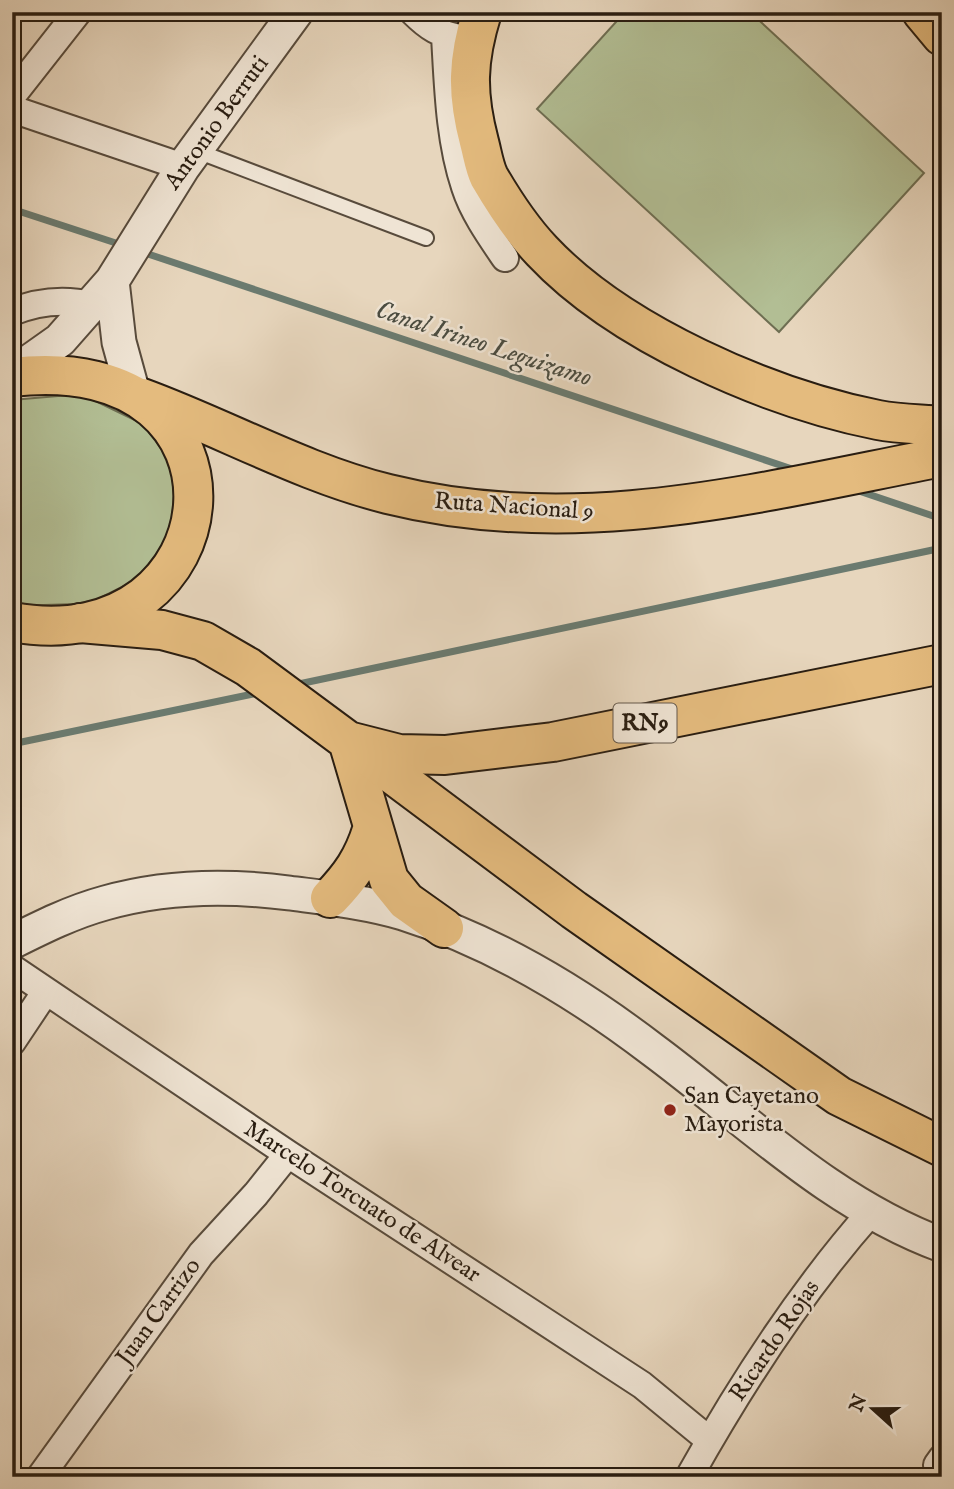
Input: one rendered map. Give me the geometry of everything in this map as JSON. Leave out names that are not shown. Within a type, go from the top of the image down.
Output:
[{"type":"main road","points":[[922,12],[942,36]]},
{"type":"main road","points":[[467,29],[470,106],[488,176],[541,250],[592,294],[652,334],[752,382],[825,407],[881,420],[942,426]]},
{"type":"main road","name":"Ruta Nacional 9","points":[[12,376],[71,374],[88,377],[198,418],[323,473],[388,494],[461,506],[537,514],[608,514],[690,505],[942,457]]},
{"type":"main road","points":[[12,622],[69,624],[120,611],[148,595],[171,569],[189,535],[194,495],[189,459],[173,428],[137,396]]},
{"type":"main road","name":"RN9","points":[[69,624],[162,629],[203,641],[248,667],[348,741],[399,754],[445,755],[540,743],[942,664]]},
{"type":"main road","points":[[348,741],[372,830],[389,880],[406,901],[444,928]]},
{"type":"main road","points":[[348,741],[574,910],[839,1096],[942,1147]]},
{"type":"main road","points":[[330,898],[353,874],[363,857],[372,830]]},
{"type":"street","points":[[12,96],[78,12]]},
{"type":"street","name":"Antonio Berruti","points":[[12,376],[60,340],[102,293],[190,159],[296,12]]},
{"type":"street","points":[[413,12],[426,25],[467,29],[455,146],[465,188],[488,234],[505,258]]},
{"type":"street","points":[[12,109],[190,159]]},
{"type":"street","points":[[12,312],[47,302],[73,301],[102,293],[137,396]]},
{"type":"street","points":[[12,636],[69,624]]},
{"type":"street","points":[[12,942],[62,918],[105,902],[152,892],[208,887],[330,898],[403,913],[527,965],[653,1049],[806,1170],[912,1234],[942,1245]]},
{"type":"street","name":"Marcelo Torcuato de Alvear","points":[[12,968],[288,1154],[642,1385],[709,1440]]},
{"type":"street","points":[[12,1042],[46,991]]},
{"type":"street","name":"Juan Carrizo","points":[[40,1477],[201,1254],[256,1194],[288,1154]]},
{"type":"street","name":"Ricardo Rojas","points":[[689,1477],[709,1440],[832,1256],[872,1211]]},
{"type":"street","points":[[942,1458],[937,1465],[942,1469]]},
{"type":"lane","points":[[190,159],[426,238]]},
{"type":"green space","points":[[625,12],[750,12],[924,173],[779,332],[537,109]]},
{"type":"green space","points":[[81,394],[143,424],[165,454],[175,485],[170,536],[136,580],[96,600],[75,604],[12,606],[12,400]]},
{"type":"waterway","name":"Canal Irineo Leguizamo","points":[[12,209],[125,246]]},
{"type":"waterway","name":"Canal Irineo Leguizamo","points":[[139,251],[795,470]]},
{"type":"waterway","name":"Canal Irineo Leguizamo","points":[[856,490],[942,519]]},
{"type":"waterway","points":[[294,685],[942,548]]},
{"type":"waterway","points":[[12,744],[258,693]]},
{"type":"place","name":"San Cayetano Mayorista","points":[[670,1110]]}]
